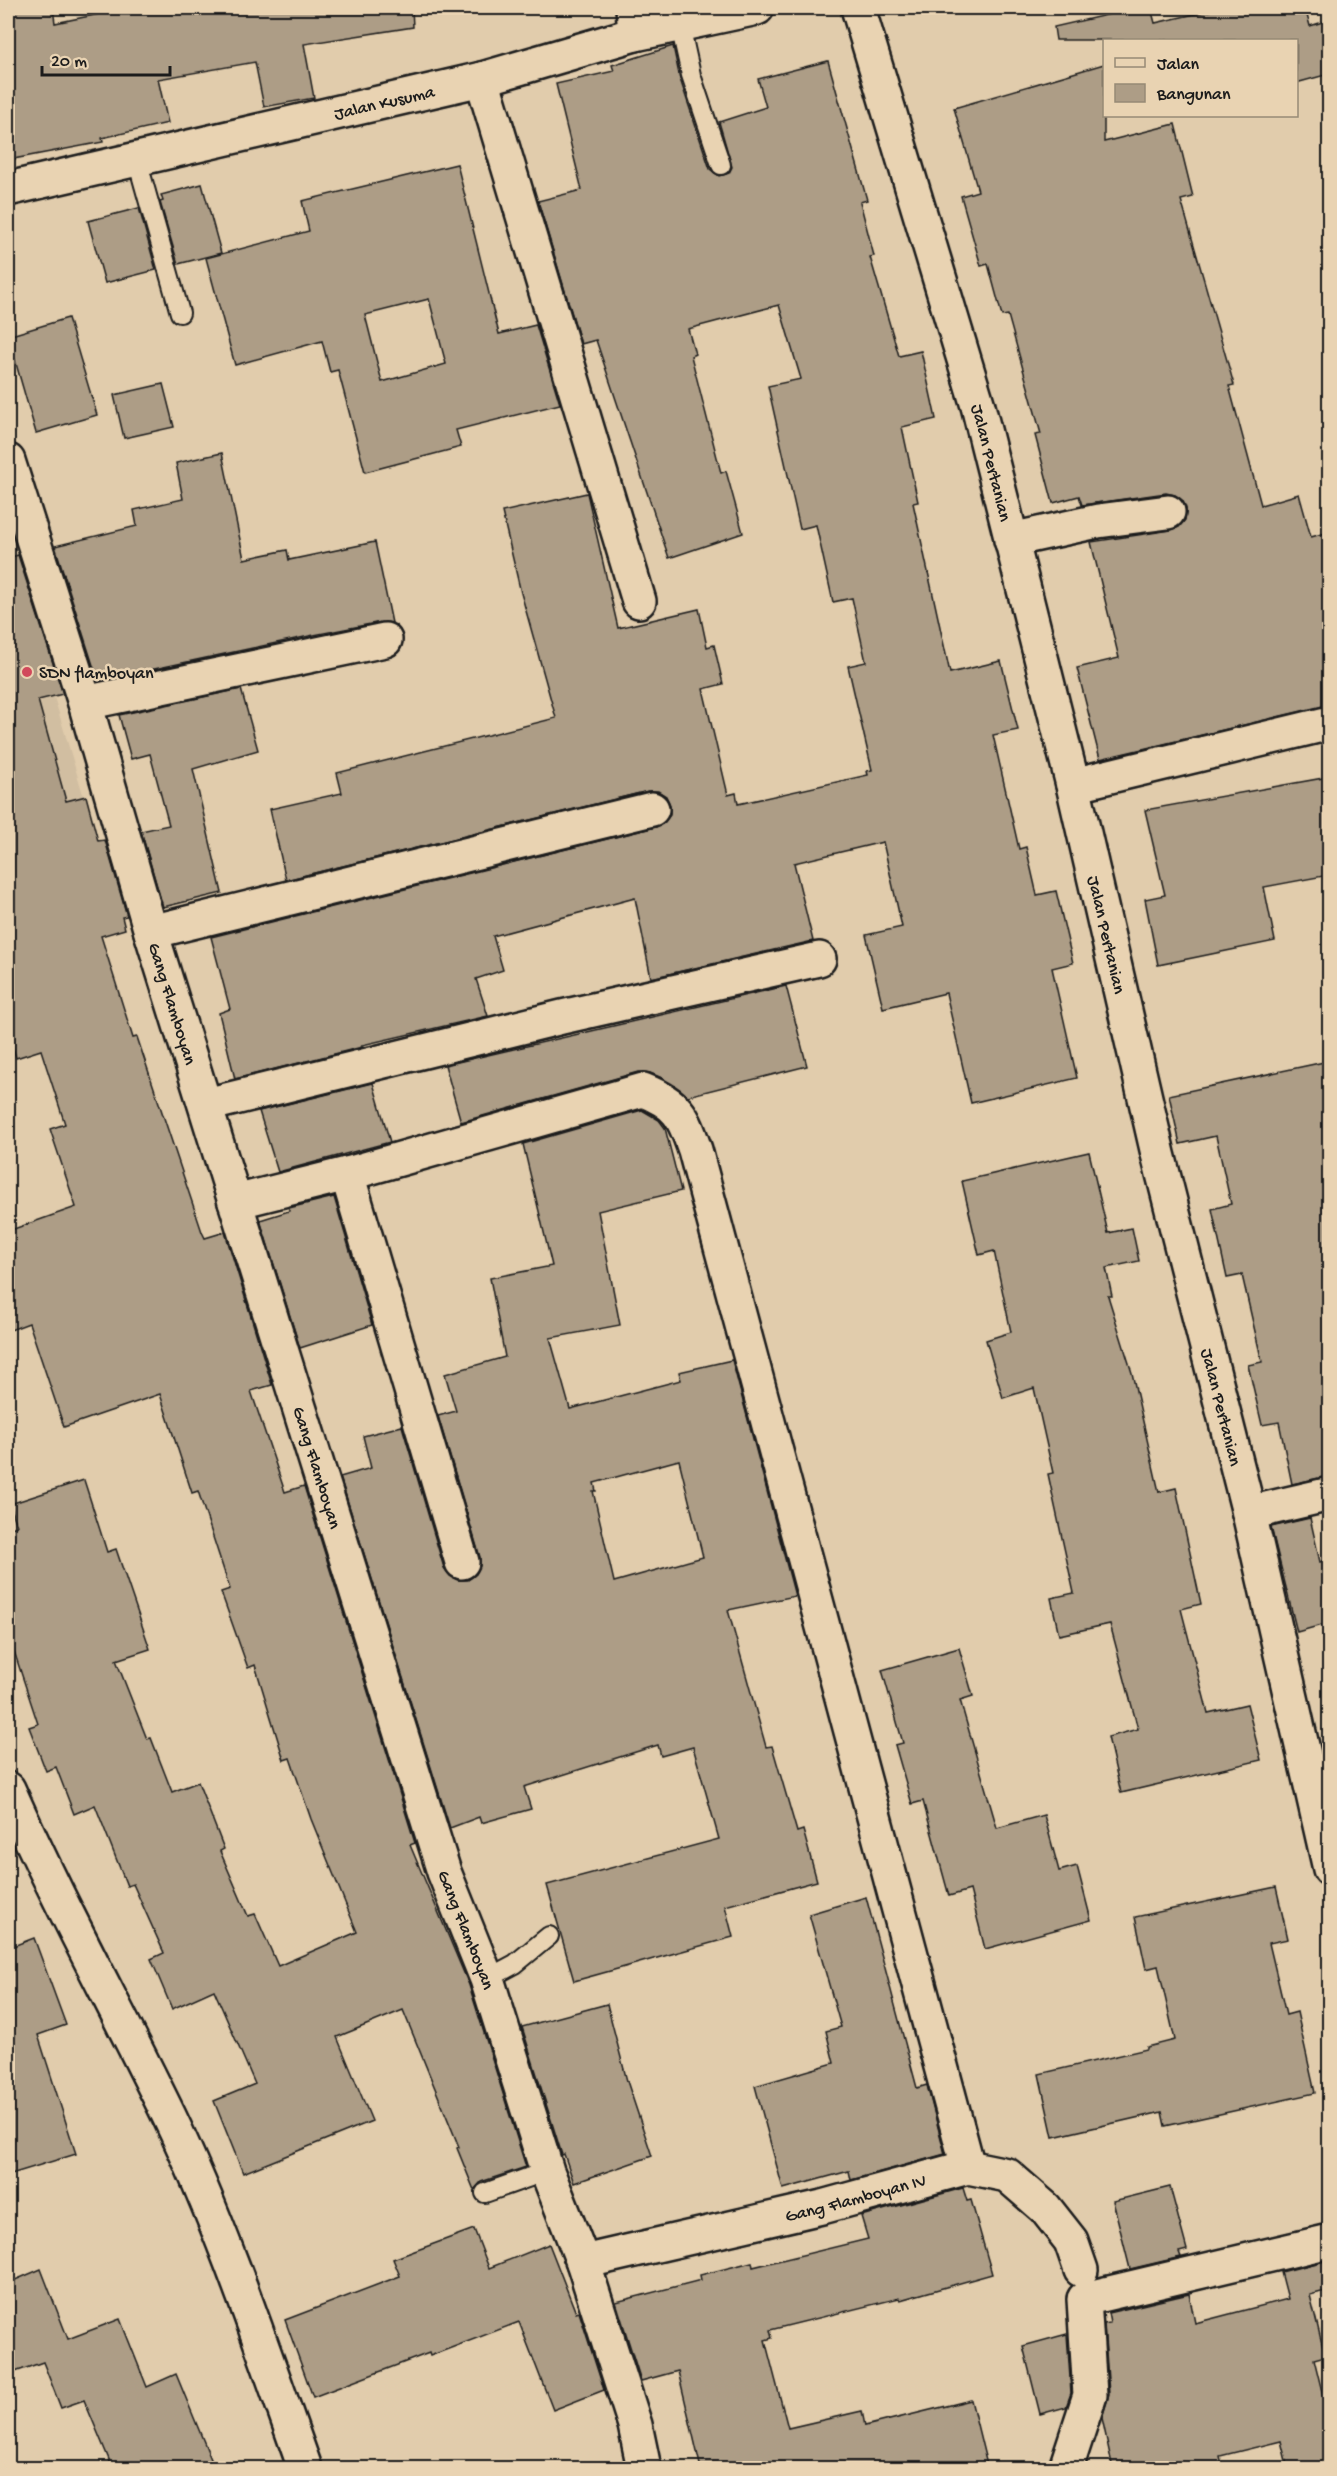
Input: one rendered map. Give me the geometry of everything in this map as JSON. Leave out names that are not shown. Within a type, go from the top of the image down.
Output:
[{"type":"street","name":"Jalan Kusuma","points":[[8,189],[482,79],[634,21],[680,24],[757,8]]},
{"type":"street","name":"Jalan Pertanian","points":[[858,8],[978,406],[1073,785],[1158,1154],[1249,1514],[1329,1869]]},
{"type":"street","points":[[482,79],[639,601]]},
{"type":"street","name":"Gang Flamboyan","points":[[8,461],[15,510],[85,703],[151,933],[444,1872],[487,1979],[547,2171],[583,2262],[635,2425],[644,2469]]},
{"type":"street","points":[[1011,540],[1098,521],[1168,512]]},
{"type":"street","points":[[85,703],[385,640]]},
{"type":"street","points":[[1073,785],[1329,723]]},
{"type":"street","points":[[151,933],[652,808]]},
{"type":"street","points":[[206,1105],[562,1017],[819,959]]},
{"type":"street","points":[[235,1202],[347,1174],[643,1090],[662,1098],[678,1110],[695,1150],[968,2167]]},
{"type":"street","points":[[347,1174],[462,1562]]},
{"type":"street","points":[[1249,1514],[1329,1494]]},
{"type":"street","points":[[8,1789],[112,2007],[169,2117],[195,2176],[232,2269],[304,2469]]},
{"type":"street","name":"Gang Flamboyan IV","points":[[583,2262],[822,2207],[968,2167],[1007,2175],[1045,2208],[1071,2241],[1083,2285],[1090,2395],[1066,2469]]},
{"type":"street","points":[[1083,2285],[1329,2241]]},
{"type":"lane","points":[[680,24],[691,75],[721,165]]},
{"type":"lane","points":[[137,160],[180,313]]},
{"type":"lane","points":[[487,1979],[515,1964],[549,1936]]},
{"type":"lane","points":[[485,2193],[547,2171]]},
{"type":"shaded area","name":"SDN flamboyan","points":[[8,542],[85,801],[8,824]]},
{"type":"building","points":[[8,8],[53,8],[55,23],[129,8],[412,8],[413,27],[304,44],[314,98],[264,107],[255,62],[158,79],[168,123],[102,138],[103,142],[8,160]]},
{"type":"building","points":[[1137,8],[1151,8],[1155,23],[1221,8],[1305,8],[1310,26],[1329,20],[1329,74],[1298,82],[1298,39],[1056,40],[1054,27]]},
{"type":"building","points":[[673,46],[680,79],[710,169],[719,176],[729,173],[732,167],[719,122],[766,107],[758,79],[828,61],[867,200],[860,202],[874,256],[870,257],[899,356],[921,351],[936,419],[902,427],[918,502],[913,503],[950,673],[1001,661],[1018,730],[993,735],[1019,849],[1026,847],[1037,895],[1056,891],[1073,963],[1052,968],[1077,1078],[971,1103],[946,993],[883,1008],[866,935],[902,927],[883,842],[794,863],[813,941],[651,978],[635,898],[493,936],[503,970],[476,979],[488,1016],[362,1045],[362,1047],[235,1079],[219,1013],[230,1009],[211,937],[656,827],[664,823],[670,815],[670,805],[666,796],[658,791],[648,791],[286,880],[270,809],[342,793],[337,773],[556,718],[521,593],[502,512],[587,493],[618,628],[699,609],[707,647],[714,645],[723,684],[703,689],[728,795],[736,793],[738,804],[868,775],[867,771],[872,770],[848,666],[866,662],[852,598],[833,602],[816,525],[800,529],[768,386],[801,379],[779,305],[688,329],[695,354],[691,356],[721,473],[726,471],[743,533],[669,558],[596,340],[581,344],[538,201],[582,190],[556,84],[614,71],[612,65]]},
{"type":"building","points":[[1103,64],[1104,142],[1175,124],[1193,197],[1181,200],[1234,385],[1229,386],[1261,505],[1299,494],[1311,537],[1329,532],[1329,705],[1100,759],[1077,668],[1119,658],[1091,542],[1171,530],[1179,527],[1185,520],[1186,509],[1182,500],[1166,493],[1082,505],[1079,496],[1053,503],[1035,435],[1041,434],[1008,315],[1002,316],[988,264],[981,266],[961,196],[978,191],[954,108]]},
{"type":"building","points":[[457,164],[499,334],[536,325],[560,404],[456,430],[461,447],[365,472],[338,370],[330,372],[322,341],[235,365],[206,258],[309,231],[302,201]],"holes":[[[429,299],[446,364],[382,382],[365,315]]]},
{"type":"building","points":[[202,184],[221,253],[178,264],[160,202],[163,201],[161,195]]},
{"type":"building","points":[[139,208],[156,270],[105,283],[88,221]]},
{"type":"building","points":[[68,318],[97,415],[36,433],[8,336]]},
{"type":"building","points":[[163,384],[174,427],[124,438],[114,395]]},
{"type":"building","points":[[222,453],[244,559],[287,550],[289,560],[375,542],[392,623],[381,622],[314,635],[98,681],[55,546],[137,526],[134,510],[183,499],[176,463]]},
{"type":"building","points":[[18,555],[63,694],[38,700],[66,801],[86,796],[98,841],[105,840],[127,916],[122,917],[125,929],[101,936],[133,1038],[137,1037],[202,1232],[205,1238],[225,1232],[272,1385],[251,1391],[285,1492],[304,1486],[415,1843],[410,1845],[469,1985],[526,2167],[481,2182],[474,2190],[457,2148],[459,2147],[403,2010],[337,2037],[372,2121],[243,2173],[214,2101],[255,2084],[214,1990],[172,2009],[151,1959],[164,1953],[133,1884],[127,1886],[95,1805],[74,1814],[56,1767],[46,1771],[29,1727],[38,1724],[8,1633],[8,1529],[17,1526],[10,1504],[84,1480],[107,1552],[116,1549],[150,1649],[116,1660],[147,1739],[151,1738],[172,1792],[198,1782],[224,1849],[220,1851],[248,1916],[255,1914],[278,1966],[357,1932],[311,1819],[290,1758],[284,1760],[255,1665],[248,1668],[221,1592],[230,1589],[198,1491],[192,1493],[160,1394],[64,1427],[29,1323],[8,1331],[8,1231],[76,1207],[50,1129],[65,1124],[41,1050],[16,1058],[8,1030],[8,558]]},
{"type":"building","points":[[241,689],[258,750],[193,769],[222,893],[163,907],[141,831],[169,825],[150,754],[131,759],[119,715]]},
{"type":"building","points":[[1329,777],[1329,875],[1264,887],[1275,941],[1158,965],[1145,899],[1165,895],[1145,810]]},
{"type":"building","points":[[786,986],[807,1066],[688,1096],[662,1078],[650,1073],[638,1072],[461,1122],[445,1065]]},
{"type":"building","points":[[1329,1061],[1329,1476],[1292,1484],[1279,1422],[1262,1425],[1248,1365],[1262,1362],[1242,1275],[1227,1278],[1212,1209],[1231,1204],[1216,1136],[1180,1144],[1169,1095]]},
{"type":"building","points":[[373,1083],[390,1142],[278,1172],[259,1111]]},
{"type":"building","points":[[642,1110],[659,1120],[665,1128],[681,1191],[598,1211],[620,1325],[550,1338],[570,1409],[681,1380],[679,1372],[732,1360],[795,1596],[728,1610],[766,1747],[772,1746],[797,1832],[803,1830],[817,1881],[725,1906],[733,1937],[574,1981],[547,1885],[719,1839],[693,1747],[661,1756],[658,1745],[524,1787],[531,1809],[481,1823],[479,1817],[450,1828],[340,1477],[371,1468],[363,1436],[402,1426],[444,1568],[450,1576],[458,1580],[468,1580],[476,1574],[480,1566],[480,1557],[438,1416],[456,1411],[445,1374],[505,1357],[490,1278],[552,1266],[523,1144]],"holes":[[[679,1460],[703,1557],[614,1582],[593,1491],[596,1491],[594,1483]]]},
{"type":"building","points":[[1089,1152],[1108,1233],[1132,1228],[1139,1261],[1106,1268],[1112,1296],[1108,1296],[1132,1373],[1159,1492],[1176,1488],[1201,1604],[1181,1609],[1208,1713],[1247,1704],[1261,1760],[1121,1793],[1108,1737],[1138,1729],[1110,1624],[1059,1635],[1051,1598],[1074,1593],[1048,1474],[1053,1473],[1034,1388],[1003,1398],[986,1340],[1011,1332],[994,1251],[979,1255],[962,1181]]},
{"type":"building","points":[[334,1197],[372,1325],[300,1348],[260,1220],[289,1211],[289,1208]]},
{"type":"building","points":[[1310,1518],[1320,1562],[1329,1559],[1329,1623],[1297,1632],[1271,1527]]},
{"type":"building","points":[[959,1648],[973,1696],[960,1700],[997,1828],[1044,1815],[1059,1871],[1077,1866],[1091,1920],[985,1949],[970,1890],[949,1896],[923,1801],[912,1804],[895,1745],[903,1743],[882,1670]]},
{"type":"building","points":[[1276,1887],[1288,1939],[1269,1943],[1286,2015],[1297,2012],[1315,2093],[1165,2126],[1162,2112],[1053,2137],[1039,2074],[1147,2049],[1147,2047],[1175,2040],[1158,1966],[1146,1969],[1135,1917]]},
{"type":"building","points":[[866,1897],[917,2088],[927,2085],[945,2154],[851,2180],[849,2171],[783,2189],[755,2086],[834,2063],[826,2031],[841,2027],[809,1914]]},
{"type":"building","points":[[34,1938],[66,2025],[38,2035],[76,2154],[8,2175],[8,1948]]},
{"type":"building","points":[[607,2004],[627,2081],[652,2156],[574,2183],[564,2154],[562,2155],[522,2027]]},
{"type":"building","points":[[1170,2187],[1187,2250],[1179,2252],[1181,2257],[1130,2269],[1113,2201]]},
{"type":"building","points":[[963,2188],[967,2201],[971,2200],[992,2274],[900,2300],[899,2298],[770,2330],[772,2338],[765,2340],[788,2428],[862,2411],[865,2426],[971,2400],[988,2469],[701,2469],[678,2371],[641,2381],[616,2302],[701,2280],[700,2275],[752,2262],[753,2267],[868,2239],[861,2216]]},
{"type":"building","points":[[474,2229],[489,2268],[549,2244],[576,2313],[579,2312],[604,2390],[553,2410],[519,2322],[313,2397],[285,2320],[400,2276],[393,2259]]},
{"type":"building","points":[[1329,2260],[1329,2290],[1310,2295],[1325,2356],[1314,2359],[1329,2420],[1329,2469],[1288,2469],[1281,2441],[1220,2456],[1223,2469],[1113,2469],[1102,2418],[1109,2394],[1104,2324],[1110,2323],[1108,2313],[1189,2294],[1195,2323],[1288,2299],[1281,2272]]},
{"type":"building","points":[[41,2269],[68,2339],[120,2319],[147,2387],[176,2374],[215,2469],[113,2469],[84,2400],[61,2408],[43,2362],[15,2372],[8,2353],[8,2283]]},
{"type":"building","points":[[1067,2334],[1071,2393],[1066,2407],[1040,2414],[1023,2346]]},
{"type":"place","name":"SDN flamboyan","points":[[27,672]]}]
